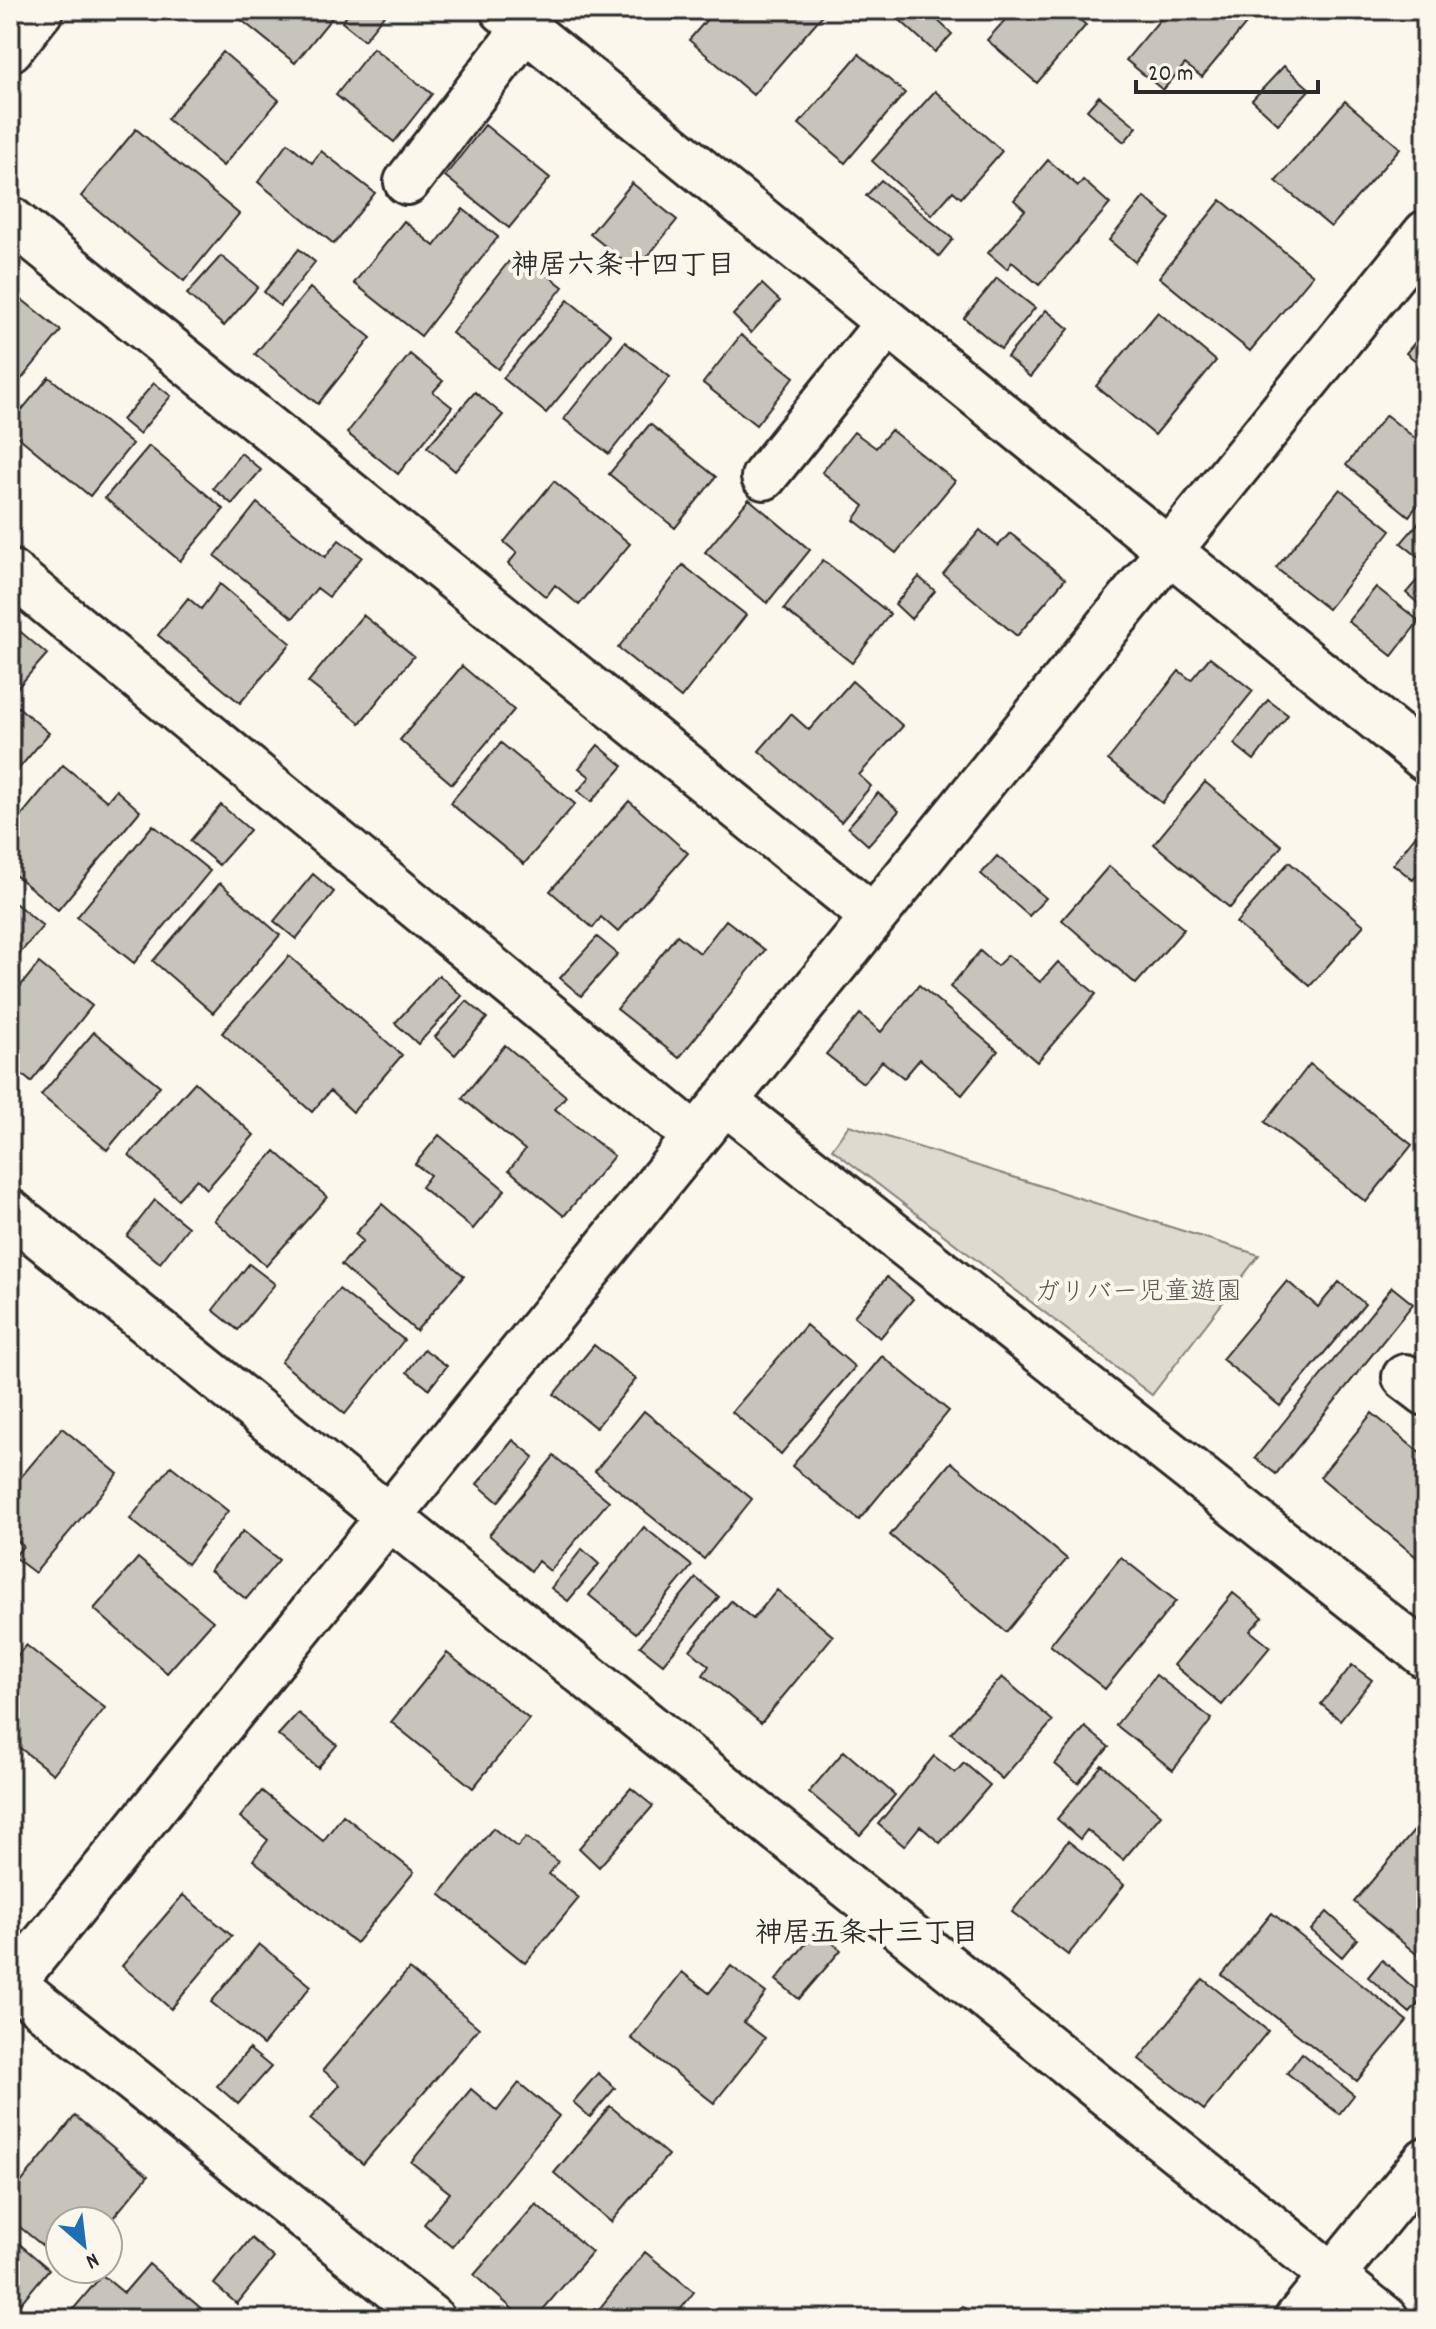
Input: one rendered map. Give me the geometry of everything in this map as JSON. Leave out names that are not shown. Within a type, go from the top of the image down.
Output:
[{"type":"street","points":[[10,49],[41,10]]},
{"type":"street","points":[[407,182],[514,19],[1426,759]]},
{"type":"street","points":[[10,219],[872,916]]},
{"type":"street","points":[[432,2319],[16,1967],[388,1518],[1426,233]]},
{"type":"street","points":[[764,477],[888,323]]},
{"type":"street","points":[[10,572],[695,1136]]},
{"type":"street","points":[[724,1101],[1424,1651]]},
{"type":"street","points":[[10,1212],[1386,2319]]},
{"type":"street","points":[[1297,2319],[1426,2160]]},
{"type":"green space","name":"ガリバー児童遊園","points":[[849,1125],[1259,1255],[1152,1395],[832,1149]]},
{"type":"building","points":[[229,10],[338,10],[295,63]]},
{"type":"building","points":[[351,10],[388,10],[364,40],[342,22]]},
{"type":"building","points":[[715,10],[827,10],[753,95],[689,40]]},
{"type":"building","points":[[892,10],[927,10],[952,34],[935,52]]},
{"type":"building","points":[[1014,10],[1068,10],[1086,25],[1037,83],[987,40]]},
{"type":"building","points":[[1168,10],[1241,10],[1251,18],[1202,77],[1185,64],[1163,90],[1126,60]]},
{"type":"building","points":[[373,48],[432,94],[394,142],[336,95]]},
{"type":"building","points":[[223,52],[279,100],[223,166],[167,119]]},
{"type":"building","points":[[859,54],[905,93],[845,163],[799,124]]},
{"type":"building","points":[[1284,66],[1310,89],[1278,124],[1252,100]]},
{"type":"building","points":[[935,91],[1002,151],[961,198],[953,191],[932,215],[872,161]]},
{"type":"building","points":[[1099,96],[1137,127],[1124,142],[1087,110]]},
{"type":"building","points":[[1345,101],[1400,148],[1331,227],[1276,181]]},
{"type":"building","points":[[485,125],[550,178],[509,228],[445,176]]},
{"type":"building","points":[[136,129],[239,214],[184,281],[81,196]]},
{"type":"building","points":[[288,143],[312,163],[321,151],[375,193],[334,244],[258,182]]},
{"type":"building","points":[[1048,160],[1078,186],[1083,180],[1110,204],[1039,285],[1012,262],[1007,269],[988,253],[1025,210],[1014,200]]},
{"type":"building","points":[[881,180],[953,239],[939,256],[866,196]]},
{"type":"building","points":[[632,183],[677,220],[636,271],[590,234]]},
{"type":"building","points":[[1144,197],[1170,219],[1135,262],[1109,240]]},
{"type":"building","points":[[1221,200],[1313,275],[1250,351],[1159,277]]},
{"type":"building","points":[[463,209],[498,237],[421,336],[354,283],[404,221],[434,246]]},
{"type":"building","points":[[299,249],[315,262],[280,306],[264,292]]},
{"type":"building","points":[[517,251],[563,287],[498,369],[452,333]]},
{"type":"building","points":[[221,256],[258,287],[224,326],[187,294]]},
{"type":"building","points":[[997,278],[1035,308],[1001,349],[964,318]]},
{"type":"building","points":[[762,284],[780,301],[751,333],[733,315]]},
{"type":"building","points":[[310,288],[371,338],[318,404],[255,354]]},
{"type":"building","points":[[10,290],[61,331],[10,393]]},
{"type":"building","points":[[568,300],[611,335],[546,413],[503,378]]},
{"type":"building","points":[[1046,310],[1069,329],[1030,377],[1007,357]]},
{"type":"building","points":[[1158,312],[1216,361],[1155,435],[1096,386]]},
{"type":"building","points":[[1426,329],[1426,369],[1406,353]]},
{"type":"building","points":[[741,335],[794,377],[756,425],[703,383]]},
{"type":"building","points":[[625,342],[670,377],[609,454],[564,419]]},
{"type":"building","points":[[410,354],[443,381],[433,392],[452,407],[398,474],[347,433]]},
{"type":"building","points":[[49,377],[132,444],[90,496],[10,430],[10,424]]},
{"type":"building","points":[[154,383],[171,396],[139,434],[122,420]]},
{"type":"building","points":[[475,392],[503,415],[455,471],[427,447]]},
{"type":"building","points":[[1386,415],[1426,447],[1426,495],[1409,516],[1346,465]]},
{"type":"building","points":[[650,424],[716,477],[675,528],[609,474]]},
{"type":"building","points":[[891,430],[955,481],[896,553],[854,520],[864,506],[822,472],[854,432],[876,448]]},
{"type":"building","points":[[149,446],[224,509],[180,561],[105,498]]},
{"type":"building","points":[[241,453],[261,470],[232,504],[213,488]]},
{"type":"building","points":[[554,481],[630,544],[579,605],[555,585],[546,597],[508,564],[517,553],[504,542]]},
{"type":"building","points":[[1340,489],[1391,530],[1328,609],[1276,568]]},
{"type":"building","points":[[749,499],[810,550],[767,603],[705,552]]},
{"type":"building","points":[[257,503],[325,557],[339,540],[362,557],[329,597],[317,588],[293,618],[215,556]]},
{"type":"building","points":[[1426,514],[1426,563],[1401,543]]},
{"type":"building","points":[[980,530],[998,546],[1010,533],[1065,579],[1017,636],[943,574]]},
{"type":"building","points":[[823,560],[890,614],[852,663],[784,609]]},
{"type":"building","points":[[683,565],[746,615],[681,698],[618,648]]},
{"type":"building","points":[[1426,570],[1426,610],[1406,593]]},
{"type":"building","points":[[919,577],[935,591],[911,619],[895,604]]},
{"type":"building","points":[[220,584],[291,643],[240,703],[158,635],[188,598],[201,609]]},
{"type":"building","points":[[1376,587],[1419,621],[1392,656],[1348,621]]},
{"type":"building","points":[[363,615],[414,656],[360,723],[308,682]]},
{"type":"building","points":[[16,628],[47,654],[12,694],[10,635]]},
{"type":"building","points":[[1210,657],[1253,691],[1162,803],[1108,760],[1179,671],[1191,680]]},
{"type":"building","points":[[462,666],[514,710],[452,784],[400,740]]},
{"type":"building","points":[[852,681],[903,726],[859,775],[871,786],[841,822],[759,751],[791,714],[809,730]]},
{"type":"building","points":[[10,700],[49,733],[10,779]]},
{"type":"building","points":[[1268,700],[1288,715],[1254,760],[1234,744]]},
{"type":"building","points":[[501,743],[575,804],[524,864],[450,803]]},
{"type":"building","points":[[598,745],[623,766],[591,802],[578,791],[590,777],[579,768]]},
{"type":"building","points":[[63,765],[107,801],[116,790],[140,811],[58,910],[10,871],[10,829]]},
{"type":"building","points":[[1205,782],[1282,846],[1230,908],[1154,844]]},
{"type":"building","points":[[878,793],[899,811],[868,845],[848,827]]},
{"type":"building","points":[[629,801],[688,853],[618,932],[601,917],[593,928],[550,891]]},
{"type":"building","points":[[221,805],[250,830],[219,865],[190,841]]},
{"type":"building","points":[[153,825],[210,871],[134,963],[77,917]]},
{"type":"building","points":[[1421,829],[1426,832],[1426,865],[1413,880],[1393,864]]},
{"type":"building","points":[[997,856],[1046,898],[1029,916],[981,874]]},
{"type":"building","points":[[1289,862],[1364,925],[1310,986],[1236,923]]},
{"type":"building","points":[[1109,866],[1184,929],[1136,984],[1062,920]]},
{"type":"building","points":[[313,874],[334,892],[296,939],[274,921]]},
{"type":"building","points":[[220,883],[280,935],[213,1013],[153,961]]},
{"type":"building","points":[[10,899],[43,926],[10,965]]},
{"type":"building","points":[[726,920],[765,950],[679,1058],[617,1009],[677,935],[700,953]]},
{"type":"building","points":[[597,937],[618,954],[581,996],[560,978]]},
{"type":"building","points":[[980,951],[997,966],[1008,955],[1040,982],[1058,962],[1096,994],[1037,1062],[950,987]]},
{"type":"building","points":[[289,956],[402,1055],[353,1112],[330,1091],[312,1112],[222,1033]]},
{"type":"building","points":[[39,963],[92,1006],[31,1082],[10,1064],[10,999]]},
{"type":"building","points":[[439,975],[462,996],[418,1044],[395,1023]]},
{"type":"building","points":[[919,985],[998,1051],[962,1095],[920,1059],[904,1078],[882,1061],[863,1083],[826,1054],[860,1014],[881,1032]]},
{"type":"building","points":[[467,1001],[487,1018],[455,1055],[435,1037]]},
{"type":"building","points":[[94,1032],[160,1086],[107,1150],[41,1095]]},
{"type":"building","points":[[505,1045],[566,1096],[555,1109],[614,1156],[564,1216],[509,1170],[525,1150],[462,1098]]},
{"type":"building","points":[[1310,1064],[1412,1145],[1366,1202],[1265,1122]]},
{"type":"building","points":[[195,1082],[254,1135],[207,1189],[197,1179],[178,1199],[129,1155]]},
{"type":"building","points":[[439,1135],[505,1190],[473,1229],[421,1187],[430,1175],[415,1164]]},
{"type":"building","points":[[275,1151],[327,1197],[266,1266],[214,1220]]},
{"type":"building","points":[[155,1200],[188,1227],[160,1263],[127,1236]]},
{"type":"building","points":[[382,1204],[464,1276],[416,1331],[341,1265],[363,1241],[355,1234]]},
{"type":"building","points":[[249,1264],[275,1284],[238,1330],[213,1310]]},
{"type":"building","points":[[887,1277],[913,1299],[880,1338],[854,1316]]},
{"type":"building","points":[[1287,1281],[1318,1307],[1339,1282],[1365,1304],[1280,1406],[1222,1359]]},
{"type":"building","points":[[1392,1287],[1413,1304],[1276,1474],[1255,1458]]},
{"type":"building","points":[[339,1289],[404,1340],[345,1414],[281,1362]]},
{"type":"building","points":[[806,1325],[855,1367],[781,1454],[732,1412]]},
{"type":"building","points":[[594,1345],[636,1379],[596,1428],[554,1394]]},
{"type":"building","points":[[424,1349],[447,1366],[429,1389],[407,1372]]},
{"type":"building","points":[[882,1356],[949,1411],[859,1520],[792,1466]]},
{"type":"building","points":[[644,1411],[752,1499],[704,1559],[595,1471]]},
{"type":"building","points":[[1372,1413],[1426,1458],[1426,1565],[1320,1477]]},
{"type":"building","points":[[62,1428],[118,1474],[35,1573],[14,1557],[23,1546],[10,1535],[10,1490]]},
{"type":"building","points":[[513,1440],[534,1457],[498,1502],[477,1484]]},
{"type":"building","points":[[554,1456],[609,1501],[550,1571],[538,1561],[531,1571],[489,1535]]},
{"type":"building","points":[[951,1462],[1067,1559],[1006,1632],[890,1535]]},
{"type":"building","points":[[171,1466],[228,1511],[187,1564],[130,1519]]},
{"type":"building","points":[[644,1527],[692,1566],[636,1633],[589,1595]]},
{"type":"building","points":[[243,1531],[279,1560],[246,1599],[210,1570]]},
{"type":"building","points":[[582,1549],[599,1564],[568,1601],[551,1588]]},
{"type":"building","points":[[1121,1557],[1176,1601],[1105,1689],[1050,1645]]},
{"type":"building","points":[[138,1558],[213,1621],[167,1673],[94,1609]]},
{"type":"building","points":[[696,1578],[719,1597],[663,1664],[640,1646]]},
{"type":"building","points":[[777,1590],[833,1636],[761,1723],[703,1675],[709,1666],[690,1650],[731,1601],[753,1619]]},
{"type":"building","points":[[1233,1593],[1263,1617],[1250,1631],[1270,1647],[1222,1705],[1174,1665]]},
{"type":"building","points":[[26,1645],[105,1708],[53,1774],[10,1740],[10,1665]]},
{"type":"building","points":[[447,1653],[529,1719],[473,1788],[391,1722]]},
{"type":"building","points":[[1352,1665],[1372,1680],[1340,1720],[1321,1704]]},
{"type":"building","points":[[1156,1675],[1212,1719],[1173,1770],[1116,1725]]},
{"type":"building","points":[[1002,1677],[1053,1721],[1002,1779],[951,1733]]},
{"type":"building","points":[[298,1713],[337,1745],[318,1768],[278,1735]]},
{"type":"building","points":[[1085,1727],[1109,1747],[1078,1783],[1055,1764]]},
{"type":"building","points":[[844,1751],[895,1795],[860,1835],[809,1792]]},
{"type":"building","points":[[934,1756],[955,1773],[964,1763],[990,1785],[940,1843],[920,1826],[904,1846],[878,1824]]},
{"type":"building","points":[[1102,1765],[1161,1815],[1123,1860],[1087,1830],[1080,1839],[1057,1819]]},
{"type":"building","points":[[631,1788],[653,1806],[599,1867],[579,1848]]},
{"type":"building","points":[[262,1791],[323,1841],[343,1815],[414,1872],[356,1943],[253,1860],[268,1840],[240,1817]]},
{"type":"building","points":[[493,1828],[517,1847],[526,1837],[558,1862],[549,1874],[579,1898],[525,1963],[440,1894]]},
{"type":"building","points":[[1414,1831],[1426,1841],[1426,1962],[1354,1902]]},
{"type":"building","points":[[1068,1841],[1124,1885],[1068,1955],[1012,1912]]},
{"type":"building","points":[[183,1895],[232,1936],[171,2009],[122,1966]]},
{"type":"building","points":[[1327,1912],[1357,1939],[1342,1957],[1311,1930]]},
{"type":"building","points":[[1272,1913],[1407,2021],[1357,2081],[1222,1975]]},
{"type":"building","points":[[817,1930],[841,1950],[799,1999],[776,1980]]},
{"type":"building","points":[[259,1944],[311,1986],[263,2045],[211,2002]]},
{"type":"building","points":[[1382,1960],[1424,1997],[1410,2013],[1368,1977]]},
{"type":"building","points":[[731,1966],[766,1993],[744,2022],[765,2038],[714,2103],[631,2038],[682,1972],[709,1993]]},
{"type":"building","points":[[409,1969],[479,2028],[363,2164],[310,2119],[340,2085],[323,2070]]},
{"type":"building","points":[[1203,1979],[1268,2031],[1204,2110],[1139,2059]]},
{"type":"building","points":[[249,2049],[271,2067],[238,2104],[217,2086]]},
{"type":"building","points":[[1302,2053],[1354,2095],[1339,2114],[1287,2073]]},
{"type":"building","points":[[598,2073],[615,2088],[590,2117],[573,2102]]},
{"type":"building","points":[[519,2083],[559,2116],[452,2247],[424,2224],[450,2193],[411,2162],[471,2089],[497,2111]]},
{"type":"building","points":[[610,2106],[668,2155],[611,2222],[554,2173]]},
{"type":"building","points":[[75,2116],[148,2176],[124,2205],[44,2205],[44,2247],[10,2219],[10,2196]]},
{"type":"building","points":[[536,2204],[592,2252],[535,2319],[524,2319],[474,2275]]},
{"type":"building","points":[[10,2236],[44,2265],[44,2275],[10,2316]]},
{"type":"building","points":[[251,2238],[274,2258],[237,2304],[214,2284]]},
{"type":"building","points":[[645,2252],[694,2292],[673,2319],[591,2319]]},
{"type":"building","points":[[149,2264],[203,2310],[196,2319],[65,2319],[94,2285],[114,2285],[124,2293]]},
{"type":"building","points":[[962,2306],[977,2319],[951,2319]]},
{"type":"district","name":"神居六条十四丁目","points":[[623,268]]},
{"type":"district","name":"神居五条十三丁目","points":[[867,1936]]}]
